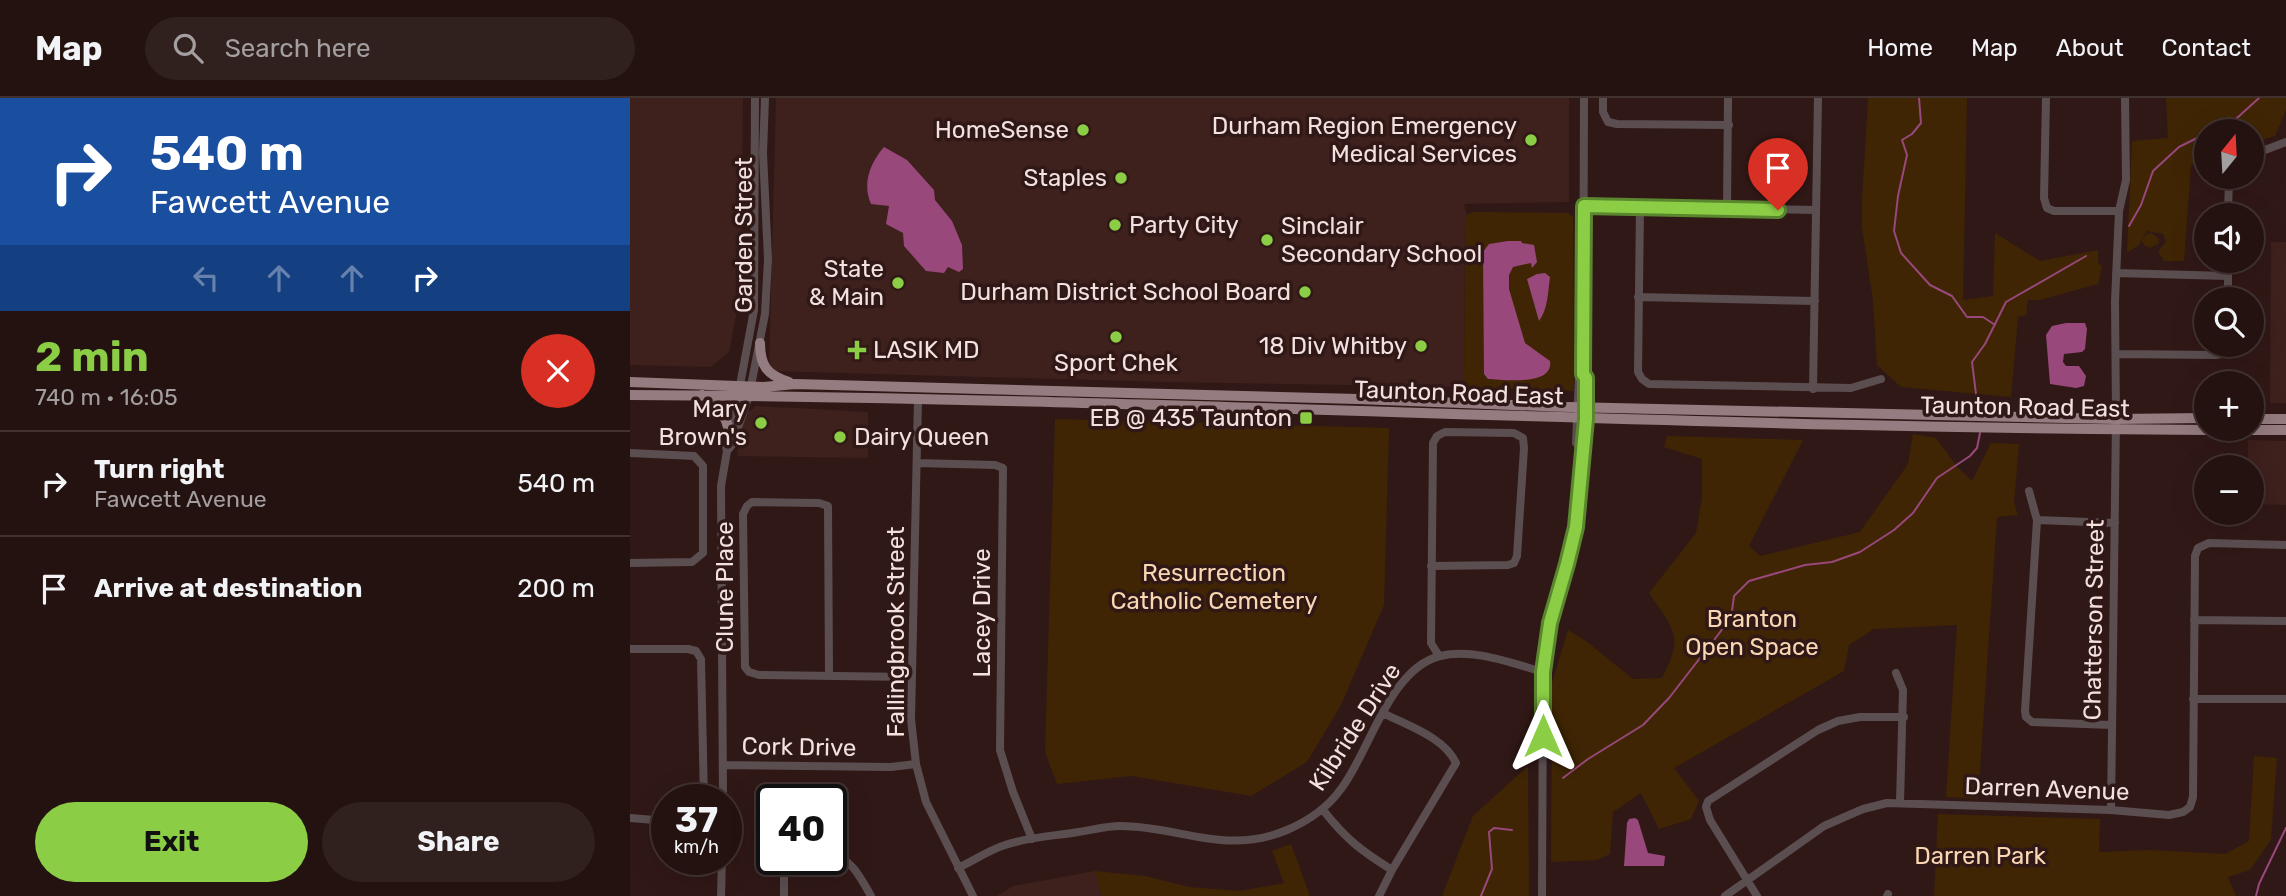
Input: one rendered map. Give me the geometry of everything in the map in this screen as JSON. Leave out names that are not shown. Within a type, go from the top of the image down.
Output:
[{"type":"main road","points":[[760,343],[760,358],[768,372],[774,378],[795,384]]},
{"type":"main road","name":"Taunton Road East","points":[[630,382],[744,391],[918,398],[1270,407],[1582,419],[1803,424],[1860,419],[2286,430]]},
{"type":"main road","name":"Taunton Road East","points":[[630,394],[702,395],[795,384],[1803,411],[1860,419]]},
{"type":"main road","points":[[702,395],[723,411],[729,432]]},
{"type":"main road","points":[[1803,411],[1803,424]]},
{"type":"main road","name":"Taunton Road East","points":[[2116,425],[2194,419]]},
{"type":"main road","points":[[2264,419],[2286,419]]},
{"type":"street","name":"Garden Street","points":[[727,451],[732,445],[744,391],[754,310],[755,98]]},
{"type":"street","name":"Garden Street","points":[[723,784],[721,486],[727,451],[725,444],[760,343],[768,258],[763,153],[765,98]]},
{"type":"street","points":[[1542,896],[1543,672],[1550,623],[1576,527],[1582,450],[1576,443],[1582,419],[1579,377],[1583,374],[1584,98]]},
{"type":"street","points":[[1603,98],[1603,112],[1608,121],[1616,124],[1729,125]]},
{"type":"street","points":[[1727,210],[1728,98]]},
{"type":"street","points":[[1813,389],[1818,98]]},
{"type":"street","points":[[2046,98],[2044,198],[2047,208],[2054,211],[2119,211]]},
{"type":"street","name":"Chatterson Street","points":[[2111,810],[2116,273],[2119,211],[2126,180],[2125,98]]},
{"type":"street","points":[[2264,150],[2286,142]]},
{"type":"street","points":[[1584,206],[1816,210]]},
{"type":"street","points":[[1640,208],[1638,372],[1649,384],[1813,389],[1851,388],[1881,380]]},
{"type":"street","points":[[2116,273],[2228,275],[2228,287]]},
{"type":"street","points":[[1638,297],[1815,301]]},
{"type":"street","points":[[2116,354],[2194,355]]},
{"type":"street","name":"Fallingbrook Street","points":[[918,398],[911,719],[916,764],[926,802],[973,896]]},
{"type":"street","points":[[1431,566],[1514,563],[1517,556],[1522,438],[1514,433],[1445,432],[1437,436],[1433,443],[1431,566],[1432,643],[1439,656]]},
{"type":"street","points":[[630,453],[694,456],[703,466],[703,553],[692,562],[630,563]]},
{"type":"street","name":"Lacey Drive","points":[[918,463],[995,464],[1003,468],[1000,750],[1032,839]]},
{"type":"street","points":[[2029,491],[2037,520],[2026,718],[2032,722],[2111,725]]},
{"type":"street","name":"Clune Place","points":[[829,675],[828,506],[819,503],[750,503],[743,514],[744,667],[759,675],[911,677]]},
{"type":"street","points":[[2037,520],[2115,523]]},
{"type":"street","points":[[2286,545],[2209,543],[2197,548],[2193,620],[2193,699],[2286,699]]},
{"type":"street","points":[[2193,620],[2286,621]]},
{"type":"street","points":[[630,649],[688,649],[696,651],[701,659],[704,784]]},
{"type":"street","name":"Kilbride Drive","points":[[957,868],[1005,845],[1119,826],[1169,832],[1210,841],[1261,838],[1288,830],[1323,810],[1342,788],[1400,685],[1417,666],[1439,656],[1466,654],[1543,672]]},
{"type":"street","points":[[1896,673],[1903,690],[1904,717],[1900,803]]},
{"type":"street","name":"Darren Avenue","points":[[1725,896],[1824,826],[1863,809],[1887,803],[2111,810],[2169,815],[2183,813],[2190,807],[2193,797],[2193,699]]},
{"type":"street","points":[[1379,896],[1456,763],[1452,754],[1442,744],[1384,713]]},
{"type":"street","points":[[1757,896],[1710,820],[1706,807],[1708,801],[1818,730],[1838,721],[1860,717],[1904,717]]},
{"type":"street","name":"Cork Drive","points":[[723,765],[891,767],[916,764]]},
{"type":"street","points":[[1323,810],[1343,836],[1392,870]]},
{"type":"street","points":[[630,818],[651,820]]},
{"type":"street","points":[[847,863],[856,869],[871,896]]},
{"type":"street","points":[[721,896],[722,875]]},
{"type":"street","points":[[784,875],[784,896]]},
{"type":"shaded area","points":[[630,98],[743,98],[741,291],[729,352],[711,367],[630,365]]},
{"type":"shaded area","points":[[776,98],[1569,98],[1569,202],[1464,204],[1467,215],[1464,387],[769,371]]},
{"type":"shaded area","points":[[884,147],[907,160],[934,190],[935,200],[952,221],[962,245],[963,269],[959,272],[948,267],[944,273],[926,271],[904,246],[903,233],[886,224],[889,206],[871,204],[867,181],[875,160]]},
{"type":"shaded area","points":[[1508,241],[1534,245],[1537,262],[1532,268],[1531,263],[1513,267],[1509,275],[1509,289],[1525,343],[1550,361],[1549,369],[1544,374],[1527,380],[1488,379],[1484,374],[1483,252],[1489,244]]},
{"type":"shaded area","points":[[2271,242],[2286,242],[2286,403],[2270,403]]},
{"type":"shaded area","points":[[1545,273],[1550,277],[1548,294],[1539,321],[1527,279]]},
{"type":"shaded area","points":[[2085,323],[2087,329],[2085,349],[2082,352],[2064,354],[2063,362],[2066,366],[2079,366],[2086,376],[2084,386],[2076,388],[2050,384],[2046,335],[2052,326]]},
{"type":"shaded area","points":[[756,406],[868,412],[868,458],[737,456],[741,429],[748,412]]},
{"type":"shaded area","points":[[2248,441],[2286,441],[2286,505],[2264,504],[2264,455],[2248,455]]},
{"type":"shaded area","points":[[1629,819],[1638,820],[1648,853],[1665,856],[1664,866],[1624,866],[1627,823]]},
{"type":"shaded area","points":[[1095,871],[1102,896],[997,896],[1013,886]]},
{"type":"green space","points":[[1868,98],[1967,98],[1963,300],[1993,296],[1995,233],[2040,261],[2098,250],[2098,263],[2102,266],[2098,284],[2040,300],[2028,300],[2026,315],[2018,317],[2011,397],[1901,387],[1877,365],[1873,301],[1862,227]]},
{"type":"green space","points":[[2166,98],[2286,98],[2286,110],[2275,136],[2264,139],[2264,119],[2194,119],[2194,164],[2191,165],[2184,261],[2164,261],[2158,251],[2166,242],[2163,234],[2147,231],[2140,244],[2127,253],[2132,141],[2168,138]]},
{"type":"green space","points":[[1473,212],[1568,213],[1573,217],[1574,391],[1464,387],[1465,220],[1467,215]]},
{"type":"green space","points":[[2152,233],[2159,239],[2158,244],[2150,248],[2141,240]]},
{"type":"green space","name":"Resurrection Catholic Cemetery","points":[[1055,419],[1389,428],[1384,605],[1341,705],[1307,762],[1251,796],[1131,776],[1057,784],[1045,752]]},
{"type":"green space","name":"Branton Open Space","points":[[1913,434],[1936,438],[1958,468],[1972,481],[1991,443],[2019,444],[2014,503],[2018,515],[1997,517],[1978,799],[1946,797],[1957,625],[1874,629],[1849,645],[1844,671],[1674,768],[1699,801],[1691,819],[1659,829],[1641,793],[1613,812],[1610,854],[1597,860],[1551,862],[1552,683],[1568,630],[1633,679],[1662,678],[1673,652],[1670,624],[1649,593],[1696,533],[1702,498],[1702,459],[1664,447],[1667,436],[1803,440],[1749,546],[1760,556],[1860,532],[1908,464]]},
{"type":"green space","name":"Darren Park","points":[[2254,756],[2277,758],[2271,840],[2250,870],[2228,877],[2236,896],[1934,896],[1938,814],[2100,819],[2099,852],[2149,850],[2225,854],[2249,841]]},
{"type":"green space","points":[[1528,766],[1529,896],[1442,896],[1473,816]]},
{"type":"green space","points":[[1291,844],[1310,896],[1102,896],[1095,871],[1145,876],[1189,887],[1239,891],[1284,883],[1272,851]]},
{"type":"waterway","points":[[1919,98],[1921,123],[1912,134],[1902,140],[1907,155],[1894,231],[1901,253],[1930,285],[1952,296],[1967,317],[1983,317],[1995,325]]},
{"type":"waterway","points":[[2235,119],[2259,98]]},
{"type":"waterway","points":[[2129,226],[2141,205],[2153,171],[2179,147],[2194,140]]},
{"type":"waterway","points":[[1977,402],[1972,362],[1985,344],[2006,302],[2086,256]]},
{"type":"waterway","points":[[1563,778],[1643,725],[1669,698],[1731,618],[1734,596],[1749,581],[1805,565],[1832,562],[1860,552],[1894,530],[1913,513],[1937,478],[1970,456],[1977,448],[1980,433]]},
{"type":"waterway","points":[[1481,896],[1492,869],[1489,832],[1494,828],[1512,830]]},
{"type":"waterway","points":[[2256,896],[2286,828]]},
{"type":"place","name":"HomeSense","points":[[1083,130]]},
{"type":"place","name":"Durham Region Emergency Medical Services","points":[[1531,140]]},
{"type":"place","name":"Staples","points":[[1121,178]]},
{"type":"place","name":"Party City","points":[[1115,225]]},
{"type":"place","name":"Sinclair Secondary School","points":[[1267,240]]},
{"type":"place","name":"State & Main","points":[[898,283]]},
{"type":"place","name":"Durham District School Board","points":[[1305,292]]},
{"type":"place","name":"Sport Chek","points":[[1116,337]]},
{"type":"place","name":"18 Div Whitby","points":[[1421,346]]},
{"type":"place","name":"LASIK MD","points":[[857,350]]},
{"type":"place","name":"EB @ 435 Taunton","points":[[1306,418]]},
{"type":"place","name":"Mary Brown's","points":[[761,423]]},
{"type":"place","name":"Dairy Queen","points":[[840,437]]},
{"type":"route","points":[[1543,736],[1543,672],[1546,648],[1550,623],[1576,527],[1586,419],[1586,378],[1583,374],[1584,206],[1778,210]]}]
